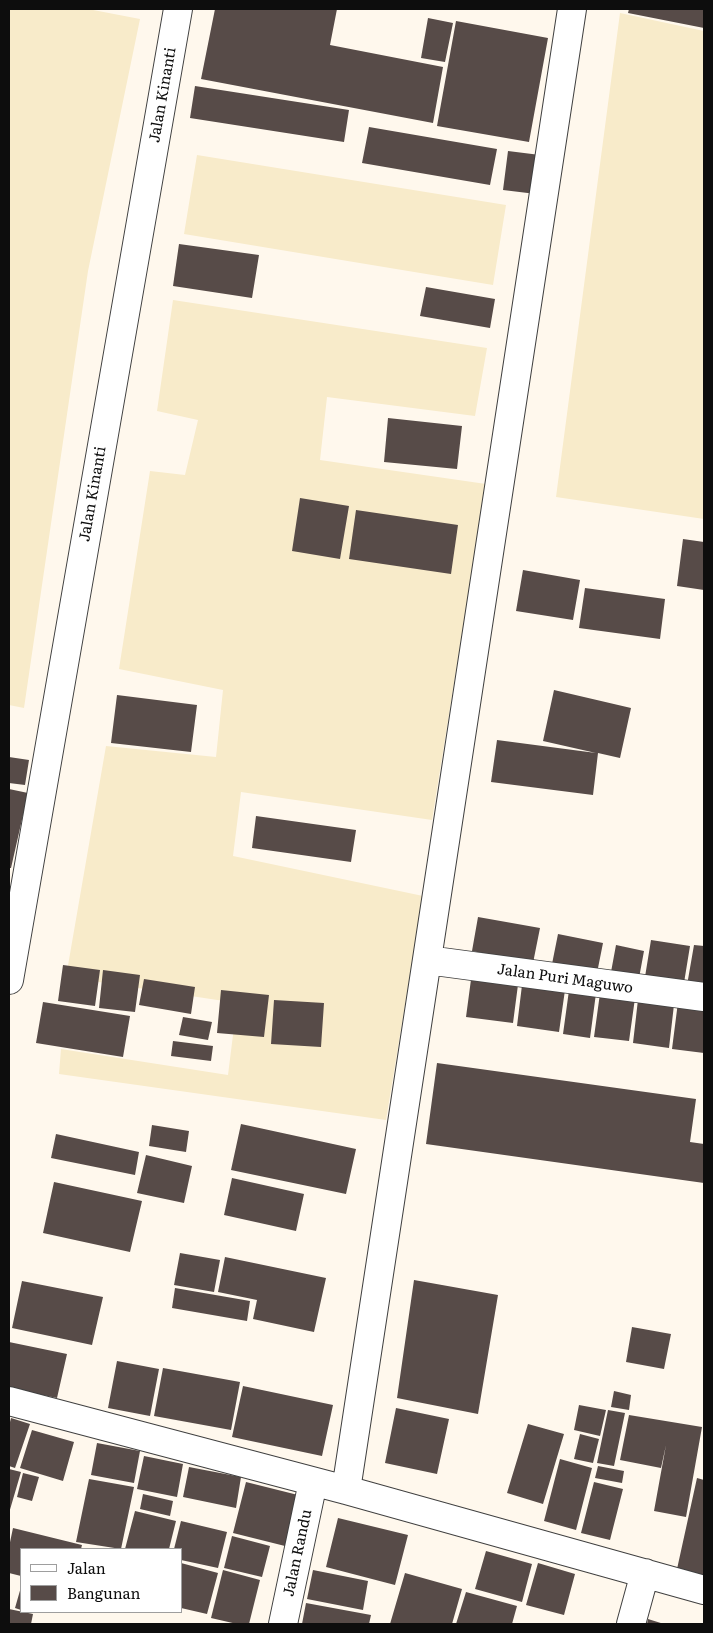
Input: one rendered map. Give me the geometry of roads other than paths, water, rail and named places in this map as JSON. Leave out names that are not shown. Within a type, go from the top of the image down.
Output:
[{"type":"street","name":"Jalan Kinanti","points":[[9,980],[178,9]]},
{"type":"street","points":[[346,1490],[572,9]]},
{"type":"street","name":"Jalan Puri Maguwo","points":[[427,960],[704,997]]},
{"type":"street","points":[[9,1401],[346,1490],[704,1590]]},
{"type":"street","name":"Jalan Randu","points":[[282,1624],[313,1482]]},
{"type":"street","points":[[631,1624],[645,1573]]}]
